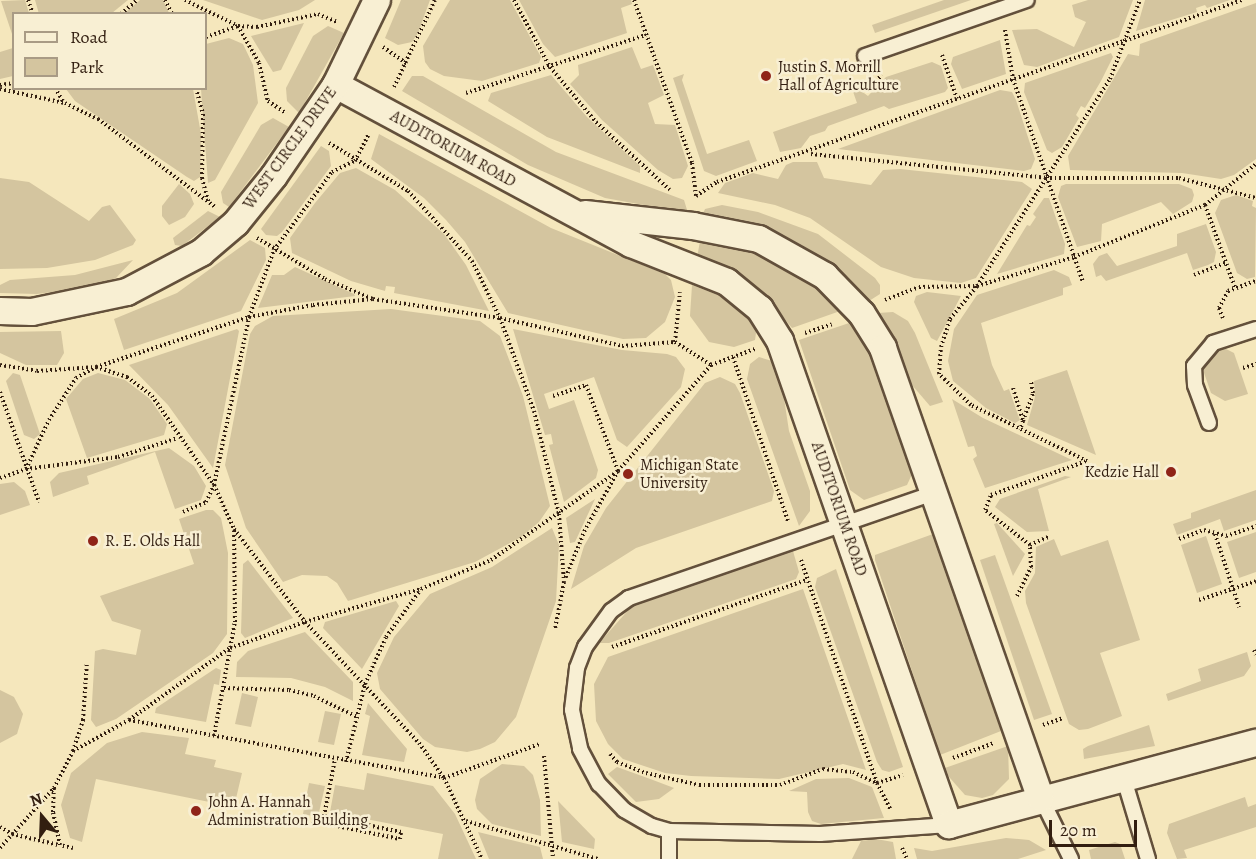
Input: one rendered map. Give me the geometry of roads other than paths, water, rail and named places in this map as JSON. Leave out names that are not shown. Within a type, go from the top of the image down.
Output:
[{"type":"street","name":"WEST CIRCLE DRIVE","points":[[0,311],[43,310],[127,292],[201,253],[236,223],[274,176],[336,85],[377,0]]},
{"type":"street","name":"AUDITORIUM ROAD","points":[[336,85],[630,244],[727,282],[760,309],[780,341],[949,825]]},
{"type":"street","name":"AUDITORIUM ROAD","points":[[570,212],[693,226],[759,239],[796,256],[825,276],[862,314],[884,348],[1041,798]]},
{"type":"street","points":[[949,825],[1041,798],[1124,779],[1256,743]]},
{"type":"lane","points":[[865,56],[1027,0]]},
{"type":"lane","points":[[1209,423],[1195,385],[1194,366],[1213,343],[1256,329]]},
{"type":"lane","points":[[934,493],[794,539],[629,598],[611,611],[585,647],[573,690],[572,710],[580,750],[611,798],[637,819],[669,831],[820,834],[949,825]]},
{"type":"lane","points":[[1124,779],[1148,859]]},
{"type":"lane","points":[[1041,798],[1071,859]]},
{"type":"lane","points":[[669,831],[669,859]]},
{"type":"place","name":"Justin S. Morrill Hall of Agriculture","points":[[766,76]]},
{"type":"place","name":"Kedzie Hall","points":[[1171,472]]},
{"type":"place","name":"Michigan State University","points":[[628,474]]},
{"type":"place","name":"R. E. Olds Hall","points":[[93,541]]},
{"type":"place","name":"John A. Hannah Administration Building","points":[[196,811]]}]
